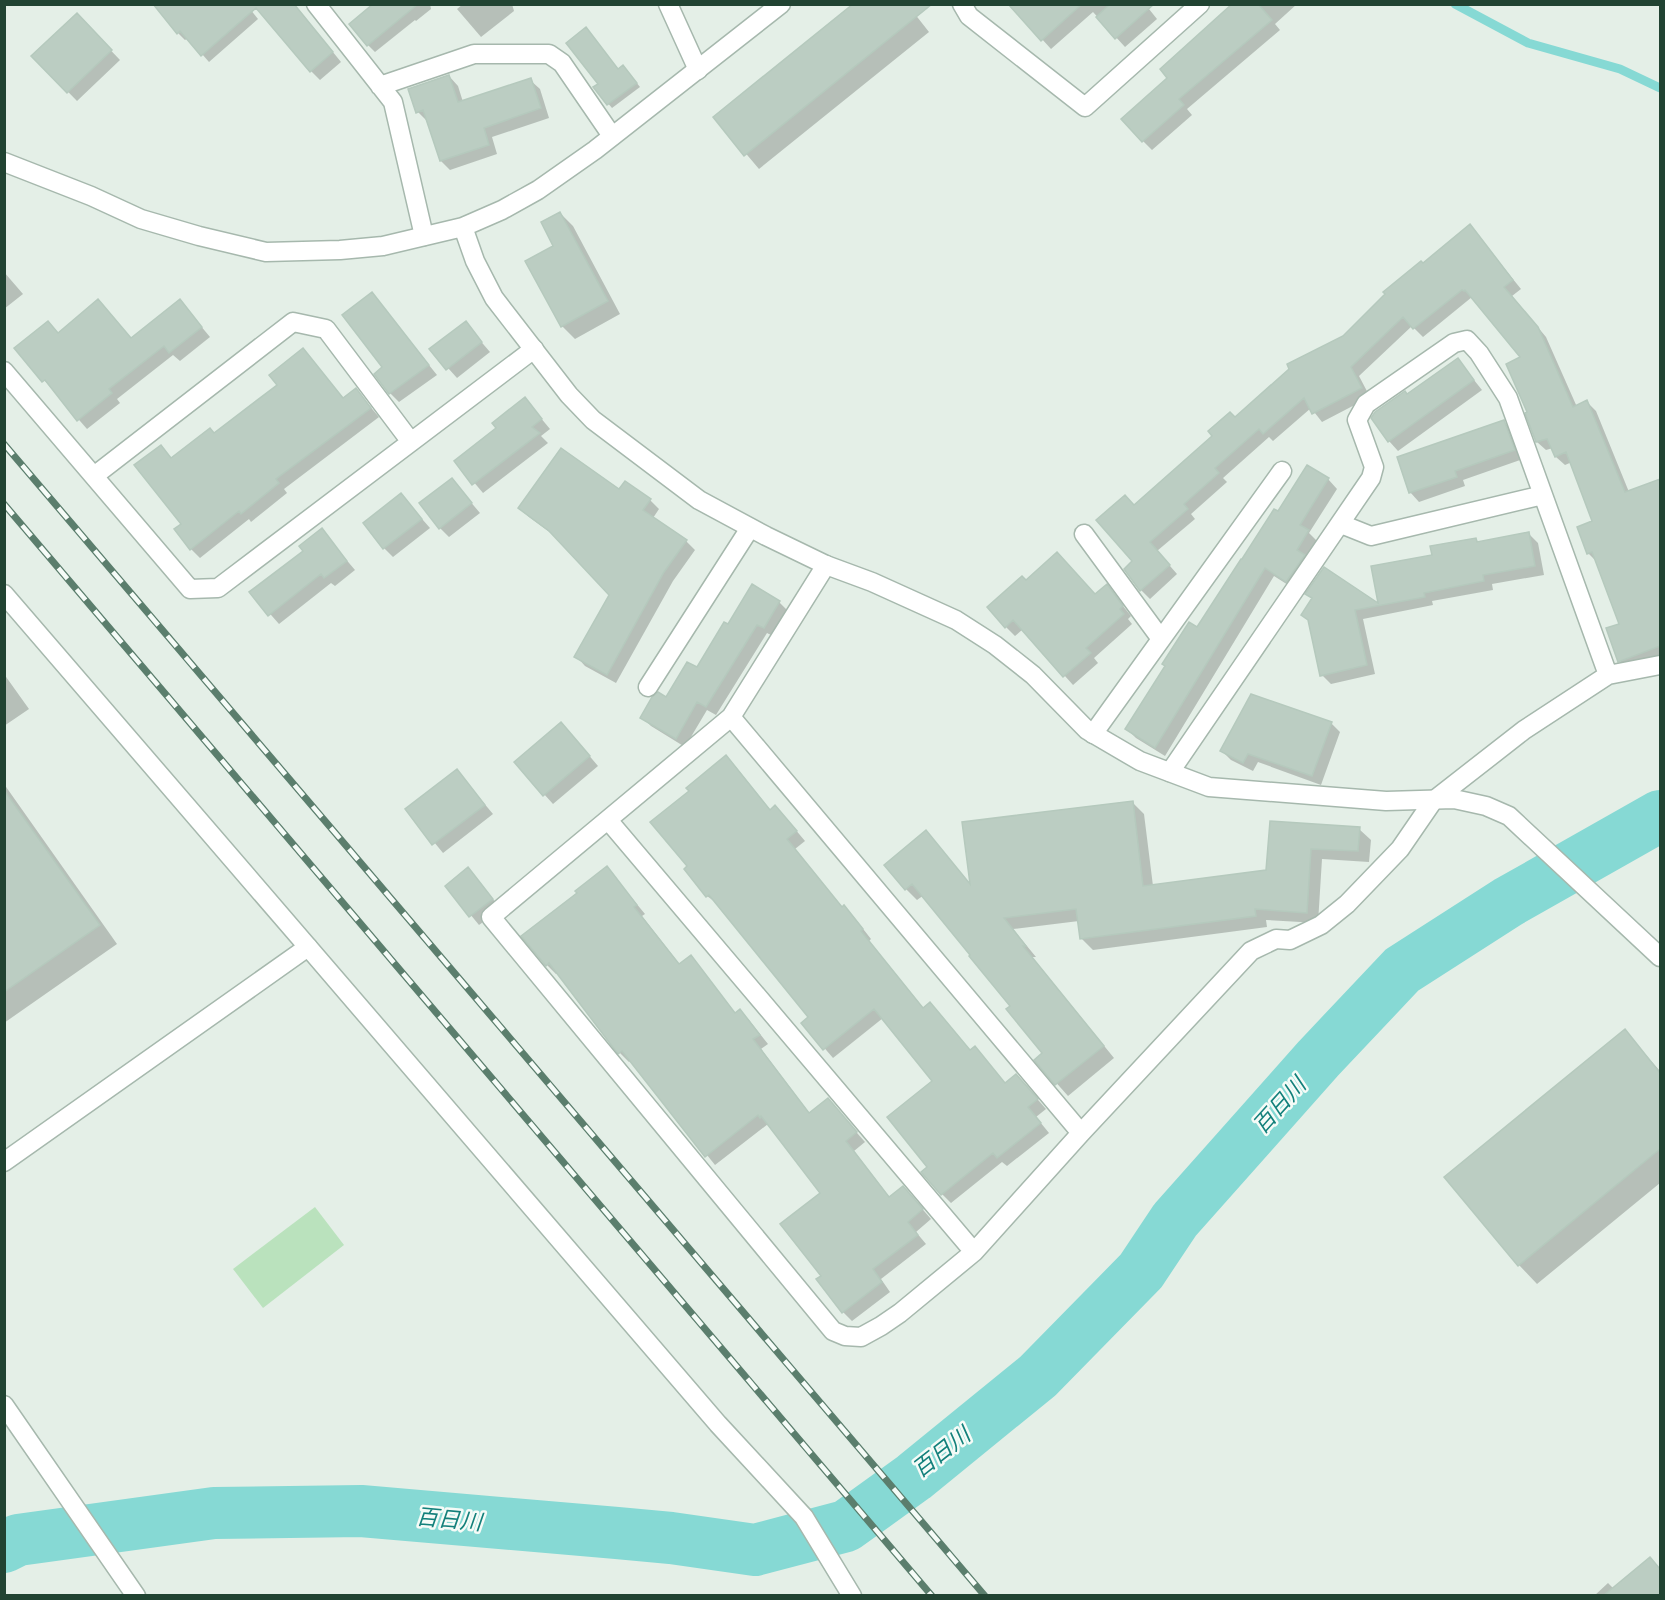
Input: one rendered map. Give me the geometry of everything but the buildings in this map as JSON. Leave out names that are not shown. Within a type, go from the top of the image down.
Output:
[{"type":"street","points":[[316,4],[393,102],[424,236]]},
{"type":"street","points":[[668,4],[698,70]]},
{"type":"street","points":[[4,162],[91,196],[141,219],[199,237],[266,252],[383,246],[463,227],[502,210],[538,190],[612,136],[781,4]]},
{"type":"street","points":[[962,4],[969,16],[1084,107],[1200,4]]},
{"type":"street","points":[[380,86],[474,54],[549,54],[562,63],[612,136]]},
{"type":"street","points":[[463,227],[475,261],[494,298],[569,394],[593,420],[699,500],[826,565],[872,582],[956,620],[995,645],[1033,675],[1087,730],[1140,761],[1209,787],[1386,801],[1454,799],[1486,806],[1509,816],[1660,957]]},
{"type":"street","points":[[94,476],[293,322],[326,329],[411,442]]},
{"type":"street","points":[[1170,772],[1371,478],[1374,467],[1357,420],[1366,404],[1454,343],[1467,340],[1479,353],[1508,398],[1608,675]]},
{"type":"street","points":[[4,370],[190,589],[218,588],[534,349]]},
{"type":"street","points":[[1093,734],[1282,471]]},
{"type":"street","points":[[1341,524],[1371,536],[1543,495]]},
{"type":"street","points":[[648,687],[750,528]]},
{"type":"street","points":[[1084,534],[1161,639]]},
{"type":"street","points":[[826,565],[731,717],[491,917],[833,1331],[845,1336],[861,1337],[881,1326],[974,1252],[1081,1132],[1251,951],[1276,939],[1290,940],[1321,925],[1347,904],[1400,849],[1434,801],[1524,730],[1608,675],[1660,665]]},
{"type":"street","points":[[4,594],[718,1424],[804,1517],[852,1596]]},
{"type":"street","points":[[731,717],[1081,1132]]},
{"type":"street","points":[[608,820],[974,1252]]},
{"type":"street","points":[[4,1162],[308,947]]},
{"type":"street","points":[[4,1405],[136,1596]]},
{"type":"green space","points":[[315,1207],[344,1245],[263,1308],[233,1269]]},
{"type":"waterway","points":[[1455,4],[1528,43],[1620,69],[1660,88]]},
{"type":"waterway","name":"百日川","points":[[4,1547],[18,1540],[214,1513],[361,1511],[671,1538],[755,1550],[846,1526],[914,1477],[1038,1376],[1141,1271],[1175,1220],[1318,1059],[1402,970],[1508,902],[1660,816]]},
{"type":"railway","points":[[4,444],[985,1596]]},
{"type":"railway","points":[[4,504],[932,1596]]}]
